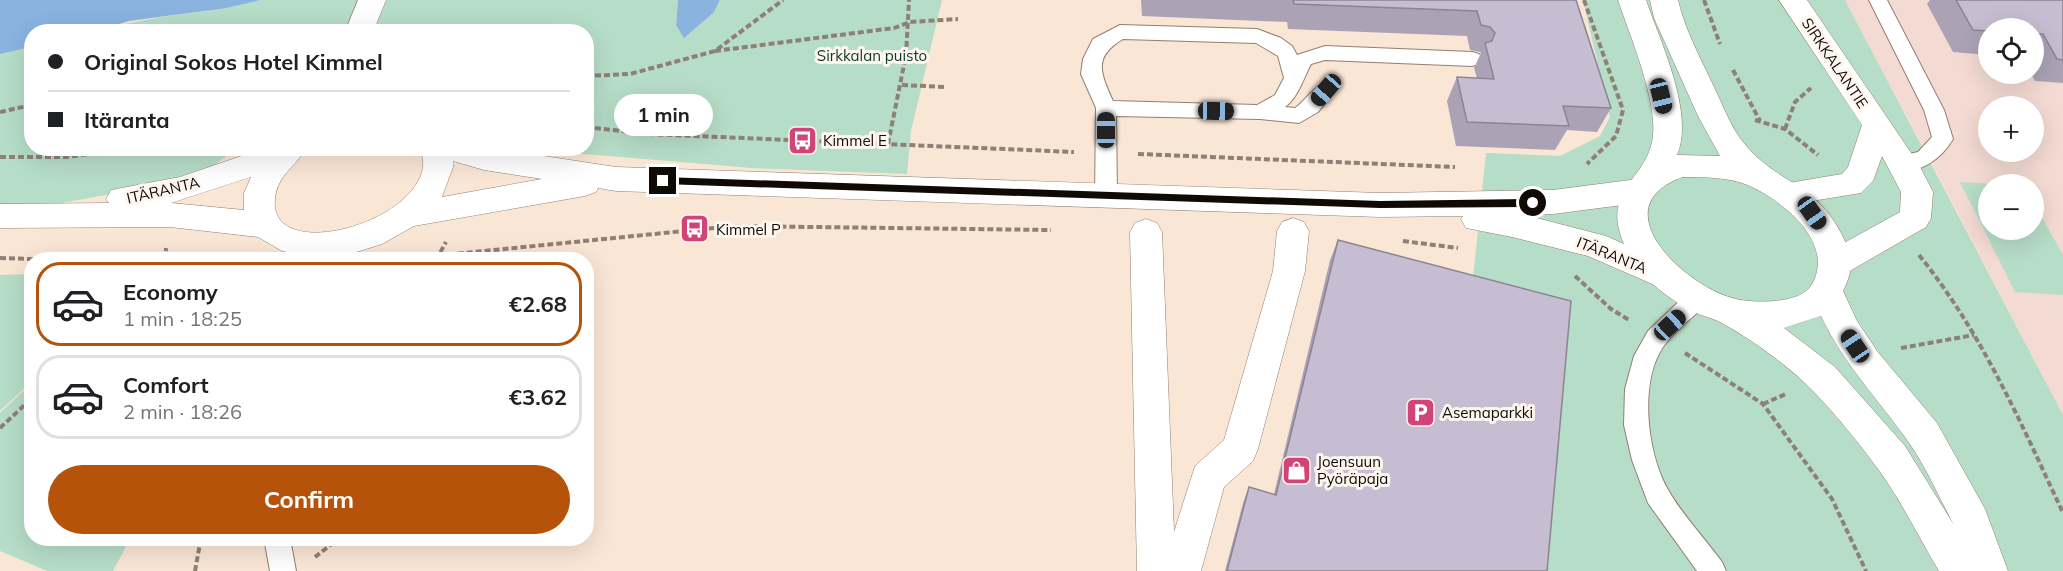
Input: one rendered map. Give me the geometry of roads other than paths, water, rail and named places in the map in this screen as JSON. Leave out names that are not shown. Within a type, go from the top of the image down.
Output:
[{"type":"street","points":[[1632,0],[1653,61],[1666,114],[1668,136],[1631,212],[1637,237],[1646,255],[1666,277],[1779,342],[1823,378],[1892,458],[1960,571]]},
{"type":"street","points":[[1664,0],[1672,28],[1713,116],[1732,150],[1760,178]]},
{"type":"street","name":"SIRKKALANTIE","points":[[1793,0],[1903,163],[1917,192],[1915,218],[1832,278]]},
{"type":"street","points":[[362,24],[371,1]]},
{"type":"street","points":[[371,1],[372,24]]},
{"type":"street","name":"SIRKKALANTIE","points":[[1787,193],[1850,185],[1862,173],[1876,126]]},
{"type":"street","name":"ITÄRANTA","points":[[40,214],[181,189],[273,156]]},
{"type":"street","points":[[283,156],[264,178],[258,203],[265,225],[283,240],[309,252]]},
{"type":"street","points":[[315,252],[377,233],[406,215],[428,191],[438,167],[437,156]]},
{"type":"street","name":"ITÄRANTA","points":[[474,156],[616,179],[1380,205],[1553,202],[1645,184]]},
{"type":"street","points":[[1645,184],[1681,165],[1725,166],[1760,178],[1787,193],[1812,213],[1828,236],[1832,278],[1845,331],[1865,361],[1924,434],[1972,522],[1989,571]]},
{"type":"street","name":"ITÄRANTA","points":[[406,215],[616,179]]},
{"type":"street","name":"ITÄRANTA","points":[[1380,205],[1512,224],[1595,245],[1666,277]]},
{"type":"street","name":"ITÄRANTA","points":[[0,216],[170,215],[265,225]]},
{"type":"street","points":[[1182,571],[1208,478],[1240,449],[1289,271],[1293,231]]},
{"type":"street","points":[[1146,232],[1156,571]]},
{"type":"street","points":[[1713,304],[1773,316],[1803,310],[1832,278]]},
{"type":"lane","points":[[1878,0],[1934,110],[1943,139],[1925,158],[1903,163]]},
{"type":"lane","points":[[1106,196],[1106,108],[1091,74],[1093,59],[1100,44],[1120,32],[1257,36],[1272,40],[1289,54],[1293,63],[1294,81]]},
{"type":"lane","points":[[1260,112],[1282,100],[1304,59],[1325,52],[1472,59]]},
{"type":"lane","points":[[1106,108],[1260,112],[1299,116],[1311,107],[1326,90]]},
{"type":"lane","points":[[1713,304],[1656,338],[1642,363],[1636,389],[1636,425],[1644,460],[1657,495],[1713,571]]},
{"type":"lane","points":[[278,546],[283,571]]},
{"type":"water","points":[[0,0],[261,0],[226,8],[119,24],[24,24],[24,49],[0,54]]},
{"type":"water","points":[[678,0],[720,0],[714,12],[684,38],[676,25]]},
{"type":"place","name":"Kimmel E","points":[[802,140]]},
{"type":"place","name":"Kimmel P","points":[[695,229]]},
{"type":"place","name":"Asemaparkki","points":[[1421,412]]},
{"type":"place","name":"Joensuun Pyöräpaja","points":[[1296,470]]},
{"type":"park label","name":"Sirkkalan puisto","points":[[872,55]]}]
